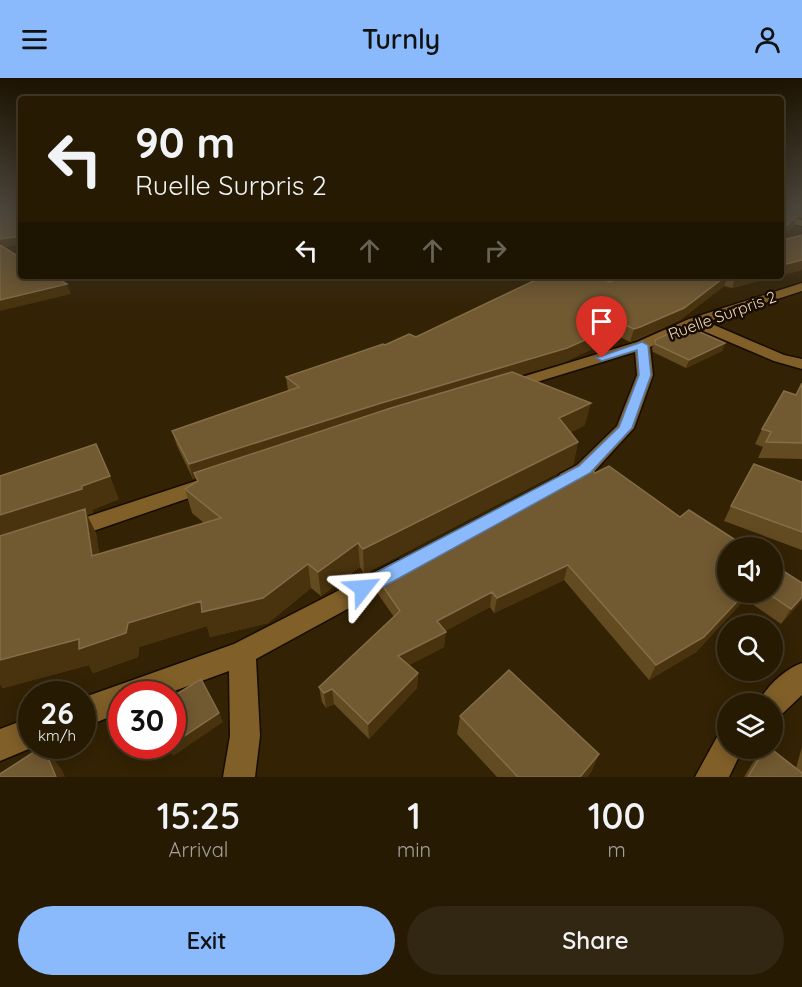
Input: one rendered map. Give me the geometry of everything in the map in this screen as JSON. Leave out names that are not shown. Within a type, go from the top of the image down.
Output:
[{"type":"street","name":"Ruelle Surpris 2","points":[[495,390],[642,345],[694,322],[802,287]]},
{"type":"street","points":[[694,322],[779,358],[802,364]]},
{"type":"street","name":"Ruelle Surpris 2","points":[[553,487],[584,470],[625,428],[645,375],[642,345]]},
{"type":"street","points":[[57,536],[226,478]]},
{"type":"street","points":[[165,681],[242,652],[418,558]]},
{"type":"street","points":[[239,777],[245,736],[242,652]]},
{"type":"street","points":[[783,694],[802,676]]},
{"type":"street","points":[[0,745],[18,738]]},
{"type":"street","points":[[711,777],[722,759]]},
{"type":"building","points":[[784,242],[802,242],[802,260],[784,264]]},
{"type":"building","points":[[0,245],[18,256],[18,279],[58,279],[67,284],[0,300]]},
{"type":"building","points":[[538,279],[600,279],[610,282],[618,279],[722,279],[684,308],[640,327],[634,329],[623,324],[599,338],[594,336],[567,348],[378,404],[189,464],[172,431],[299,387],[286,377],[385,345],[409,334],[416,337]]},
{"type":"building","points":[[686,326],[725,343],[689,360],[655,344],[655,340]]},
{"type":"building","points":[[512,372],[591,403],[559,418],[578,442],[363,549],[358,543],[318,572],[308,564],[263,598],[202,612],[201,601],[128,623],[126,633],[79,649],[79,639],[0,660],[0,536],[85,509],[92,556],[221,518],[185,489],[198,481],[194,473],[391,408]]},
{"type":"building","points":[[802,383],[802,443],[766,442],[771,432],[762,429],[784,391],[796,395]]},
{"type":"building","points":[[96,444],[110,476],[82,486],[82,489],[0,515],[0,476]]},
{"type":"building","points":[[754,464],[802,482],[802,532],[731,506]]},
{"type":"building","points":[[589,466],[595,473],[609,466],[680,517],[689,510],[731,537],[717,537],[717,603],[736,603],[725,615],[717,615],[717,623],[704,637],[656,665],[568,565],[497,598],[492,592],[437,621],[446,632],[398,656],[418,673],[368,724],[332,689],[324,693],[319,687],[400,611],[378,579]]},
{"type":"building","points":[[783,571],[802,583],[802,597],[791,609],[782,603]]},
{"type":"building","points":[[509,670],[599,754],[580,777],[518,777],[460,716]]},
{"type":"building","points":[[201,679],[219,713],[186,735],[186,688]]},
{"type":"building","points":[[783,758],[802,773],[802,777],[748,777],[759,759]]},
{"type":"building","points":[[23,759],[48,759],[56,777],[0,777],[0,774]]},
{"type":"route","points":[[363,588],[584,470],[625,428],[645,375],[642,345],[602,358]]}]
